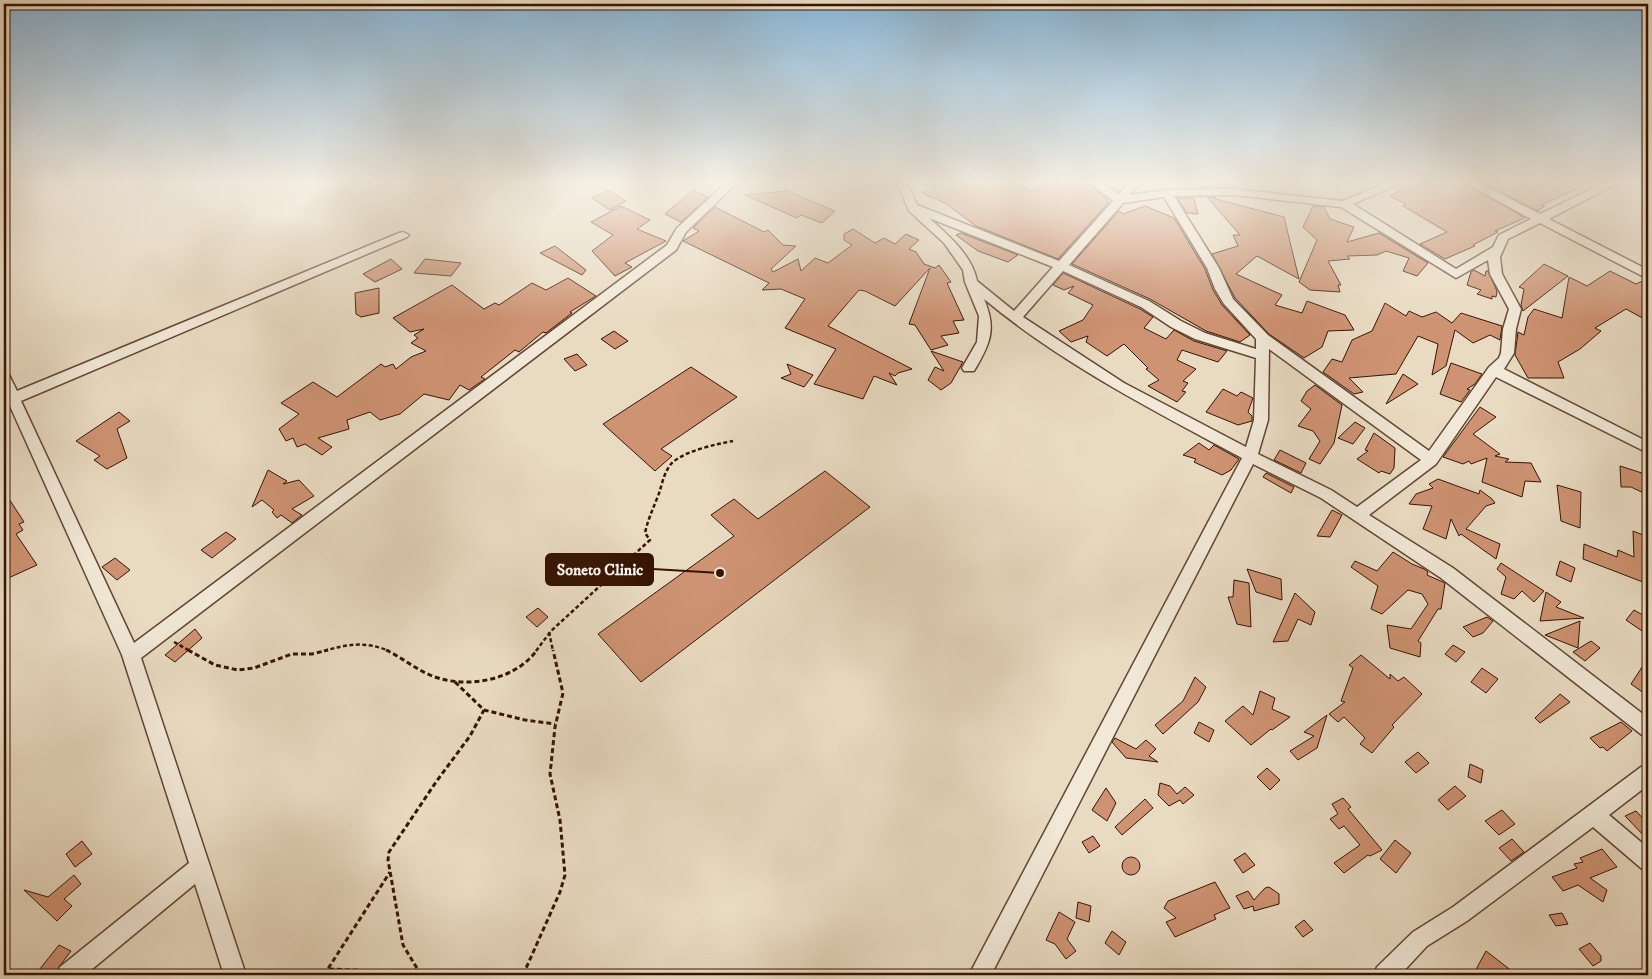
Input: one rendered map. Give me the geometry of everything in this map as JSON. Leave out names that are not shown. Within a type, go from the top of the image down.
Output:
[{"type":"street","points":[[131,655],[672,247],[682,229]]},
{"type":"street","points":[[935,229],[948,241],[969,270],[971,282],[985,316],[983,342],[969,368]]},
{"type":"street","points":[[967,229],[1061,266],[1145,304],[1176,324],[1200,336],[1264,356]]},
{"type":"street","points":[[1015,318],[1094,229]]},
{"type":"street","points":[[1189,229],[1213,268],[1228,301],[1263,338],[1431,460]]},
{"type":"street","points":[[1383,229],[1456,274],[1499,248]]},
{"type":"street","points":[[1357,515],[1431,460],[1494,370],[1506,361],[1510,350],[1509,332],[1515,309],[1496,274],[1494,258],[1503,237],[1519,229]]},
{"type":"street","points":[[1559,229],[1648,275]]},
{"type":"street","points":[[8,401],[403,235]]},
{"type":"street","points":[[971,282],[1015,318],[1119,386],[1326,494],[1447,573],[1648,729]]},
{"type":"street","points":[[980,975],[1250,456],[1261,420],[1263,338]]},
{"type":"street","points":[[1494,370],[1648,448]]},
{"type":"street","points":[[4,378],[8,401],[131,655],[235,975]]},
{"type":"street","points":[[1385,975],[1420,939],[1460,914],[1648,774]]},
{"type":"street","points":[[1595,815],[1648,861]]},
{"type":"street","points":[[68,975],[199,868]]},
{"type":"path","points":[[160,633],[177,644],[227,669],[254,669],[290,654],[314,654],[328,648],[358,643],[377,647],[398,656],[427,675],[455,682],[483,680],[508,673],[526,663],[549,632],[650,540],[645,533],[648,517],[656,502],[660,485],[672,463],[704,446],[733,441]]},
{"type":"path","points":[[523,975],[560,892],[565,875],[560,820],[550,774],[555,724],[563,693],[549,632]]},
{"type":"path","points":[[455,682],[484,710],[525,720],[555,724]]},
{"type":"path","points":[[420,975],[403,945],[388,860],[389,852],[436,782],[470,736],[484,710]]},
{"type":"path","points":[[324,975],[362,913],[391,871]]},
{"type":"path","points":[[328,969],[373,971],[389,975]]},
{"type":"path","points":[[412,975],[416,970]]},
{"type":"building","points":[[602,229],[637,229],[666,241],[625,263],[632,267],[615,276],[592,251],[613,235]]},
{"type":"building","points":[[694,229],[758,229],[764,232],[768,230],[783,245],[796,246],[771,269],[773,272],[798,259],[801,271],[815,258],[828,263],[852,245],[844,240],[844,234],[853,229],[875,243],[884,238],[895,244],[906,234],[919,240],[909,249],[916,252],[924,264],[935,268],[939,265],[951,282],[947,283],[964,320],[953,321],[959,333],[941,336],[948,345],[931,350],[915,325],[909,324],[930,268],[895,306],[865,291],[859,290],[828,326],[912,369],[898,373],[895,376],[889,373],[897,385],[874,376],[863,399],[814,384],[836,349],[785,328],[805,299],[781,289],[762,290],[769,283],[683,241],[699,231]]},
{"type":"building","points":[[983,229],[1085,229],[1058,259]]},
{"type":"building","points":[[1103,229],[1180,229],[1205,269],[1213,290],[1222,305],[1250,335],[1240,342],[1206,331],[1150,299],[1072,264]]},
{"type":"building","points":[[1235,229],[1287,229],[1299,279],[1257,256],[1236,274],[1282,295],[1275,305],[1302,313],[1307,301],[1345,315],[1354,330],[1328,331],[1322,347],[1304,358],[1269,334],[1235,298],[1212,254],[1238,246],[1233,235],[1240,235]]},
{"type":"building","points":[[1305,229],[1353,229],[1347,242],[1379,233],[1428,263],[1417,276],[1403,271],[1409,258],[1386,251],[1377,255],[1347,256],[1350,259],[1328,261],[1341,285],[1338,285],[1340,292],[1310,290],[1299,282],[1317,240]]},
{"type":"building","points":[[1441,229],[1500,229],[1495,231],[1498,232],[1473,245],[1475,246],[1445,259],[1420,244],[1447,232]]},
{"type":"building","points":[[961,233],[1018,255],[1008,262],[978,251],[956,235]]},
{"type":"building","points":[[555,246],[586,270],[582,275],[540,253]]},
{"type":"building","points":[[391,259],[402,269],[375,282],[363,274]]},
{"type":"building","points":[[425,259],[461,263],[451,276],[414,273]]},
{"type":"building","points":[[1544,264],[1568,276],[1523,311],[1521,305],[1524,289],[1519,287]]},
{"type":"building","points":[[1474,270],[1485,276],[1486,271],[1488,271],[1497,291],[1496,297],[1492,296],[1492,299],[1477,294],[1481,290],[1467,285],[1471,272]]},
{"type":"building","points":[[1610,271],[1636,284],[1645,280],[1648,281],[1648,321],[1626,309],[1595,328],[1601,331],[1580,349],[1558,362],[1564,378],[1528,378],[1515,355],[1518,332],[1524,335],[1528,317],[1534,309],[1562,318],[1569,277],[1587,286]]},
{"type":"building","points":[[1063,273],[1153,317],[1144,328],[1166,339],[1174,330],[1194,341],[1227,351],[1218,362],[1182,350],[1177,360],[1196,369],[1183,381],[1188,383],[1182,391],[1186,392],[1177,402],[1148,386],[1159,380],[1146,369],[1148,368],[1124,344],[1107,356],[1086,342],[1088,336],[1071,342],[1059,331],[1083,320],[1093,305],[1068,293],[1074,286],[1064,290],[1053,285]]},
{"type":"building","points":[[568,278],[596,296],[570,312],[572,313],[546,333],[543,332],[519,352],[515,350],[481,377],[485,379],[469,390],[460,385],[449,400],[424,394],[400,414],[380,420],[370,412],[347,420],[349,429],[318,438],[332,447],[322,455],[305,444],[297,447],[293,438],[286,441],[279,429],[299,414],[281,403],[313,382],[337,397],[381,364],[385,367],[393,364],[396,369],[411,357],[426,351],[411,343],[418,338],[414,335],[424,329],[410,332],[393,318],[452,285],[484,309],[495,303],[499,305],[532,283],[546,290]]},
{"type":"building","points":[[379,288],[379,313],[361,317],[356,314],[355,293]]},
{"type":"building","points":[[1385,303],[1406,316],[1409,311],[1422,317],[1436,312],[1452,323],[1461,313],[1502,326],[1500,340],[1490,335],[1473,343],[1455,330],[1446,366],[1432,375],[1438,344],[1418,336],[1396,374],[1349,378],[1363,392],[1354,394],[1323,372],[1332,359],[1342,362],[1352,340],[1372,331]]},
{"type":"building","points":[[614,331],[628,341],[615,349],[601,339]]},
{"type":"building","points":[[931,351],[963,362],[951,383],[941,390],[928,380],[935,367],[944,371]]},
{"type":"building","points":[[577,354],[587,365],[575,371],[564,359]]},
{"type":"building","points":[[1451,363],[1482,374],[1475,384],[1467,389],[1470,390],[1461,402],[1440,394]]},
{"type":"building","points":[[787,364],[813,375],[804,387],[781,378],[791,374]]},
{"type":"building","points":[[691,367],[737,397],[661,449],[672,456],[655,471],[603,424]]},
{"type":"building","points":[[1403,374],[1418,384],[1386,404]]},
{"type":"building","points":[[1315,385],[1342,405],[1334,443],[1320,464],[1309,459],[1320,441],[1313,431],[1298,426],[1311,409],[1301,401],[1307,391]]},
{"type":"building","points":[[1223,389],[1237,396],[1241,392],[1253,398],[1248,412],[1252,416],[1252,421],[1238,425],[1206,412]]},
{"type":"building","points":[[1480,407],[1496,417],[1473,434],[1500,454],[1495,456],[1509,459],[1505,462],[1531,463],[1541,482],[1525,481],[1522,497],[1482,482],[1487,458],[1471,464],[1469,461],[1463,464],[1443,457]]},
{"type":"building","points":[[119,412],[130,421],[117,429],[127,458],[107,469],[94,460],[100,456],[76,441]]},
{"type":"building","points":[[1355,422],[1365,428],[1353,444],[1338,438]]},
{"type":"building","points":[[1374,433],[1395,448],[1394,468],[1390,474],[1381,471],[1379,473],[1357,459],[1368,451],[1365,450]]},
{"type":"building","points":[[1199,443],[1209,450],[1214,445],[1239,459],[1231,470],[1222,475],[1194,462],[1196,459],[1183,455]]},
{"type":"building","points":[[1280,450],[1306,463],[1301,473],[1274,460]]},
{"type":"building","points":[[1620,466],[1648,475],[1648,495],[1631,487],[1621,487]]},
{"type":"building","points":[[268,470],[287,481],[283,484],[299,480],[314,496],[292,509],[302,515],[292,523],[281,515],[277,518],[272,512],[274,510],[262,500],[252,507]]},
{"type":"building","points":[[825,471],[870,507],[641,682],[598,634],[734,536],[711,515],[734,499],[758,519]]},
{"type":"building","points":[[1266,473],[1294,487],[1291,493],[1263,477]]},
{"type":"building","points":[[1438,479],[1479,494],[1480,490],[1495,503],[1486,506],[1466,529],[1500,544],[1496,559],[1461,534],[1459,536],[1451,519],[1446,539],[1423,529],[1432,506],[1409,504],[1416,494],[1433,488],[1429,484]]},
{"type":"building","points":[[1557,485],[1581,492],[1580,528],[1561,521]]},
{"type":"building","points":[[4,491],[24,522],[19,524],[23,530],[16,534],[37,565],[4,580]]},
{"type":"building","points":[[1332,510],[1342,515],[1330,537],[1317,536]]},
{"type":"building","points":[[1633,531],[1648,537],[1648,584],[1583,559],[1584,544],[1617,557],[1618,550],[1634,557]]},
{"type":"building","points":[[226,532],[236,539],[212,558],[201,550]]},
{"type":"building","points":[[1393,552],[1424,569],[1428,572],[1427,575],[1445,583],[1441,609],[1438,609],[1418,641],[1421,643],[1420,657],[1390,648],[1387,625],[1411,629],[1428,604],[1422,594],[1408,590],[1382,614],[1371,609],[1378,586],[1351,567],[1355,561],[1377,571]]},
{"type":"building","points":[[115,558],[130,570],[117,580],[102,567]]},
{"type":"building","points":[[1560,561],[1575,568],[1571,582],[1556,575]]},
{"type":"building","points":[[1501,563],[1544,591],[1534,602],[1522,591],[1514,599],[1501,594],[1506,577],[1497,569]]},
{"type":"building","points":[[1247,569],[1281,579],[1282,600],[1256,592]]},
{"type":"building","points":[[1234,580],[1249,583],[1251,627],[1237,624],[1228,597],[1233,597]]},
{"type":"building","points":[[1546,592],[1561,602],[1556,607],[1584,618],[1540,621]]},
{"type":"building","points":[[1295,593],[1315,612],[1311,625],[1298,619],[1288,641],[1273,642]]},
{"type":"building","points":[[538,608],[548,617],[537,627],[526,617]]},
{"type":"building","points":[[1634,610],[1648,618],[1648,635],[1626,620]]},
{"type":"building","points":[[1487,617],[1493,621],[1483,633],[1473,637],[1463,627]]},
{"type":"building","points":[[1580,621],[1578,648],[1545,635]]},
{"type":"building","points":[[195,629],[202,638],[175,662],[165,655]]},
{"type":"building","points":[[1591,641],[1600,648],[1585,661],[1573,652]]},
{"type":"building","points":[[1453,645],[1465,652],[1456,662],[1445,654]]},
{"type":"building","points":[[1361,655],[1390,679],[1390,674],[1398,681],[1404,677],[1422,694],[1392,725],[1394,727],[1372,753],[1360,744],[1365,738],[1344,717],[1338,722],[1329,714],[1345,702],[1341,701],[1353,668],[1349,665]]},
{"type":"building","points":[[1648,658],[1648,696],[1631,684]]},
{"type":"building","points":[[1482,668],[1498,679],[1486,693],[1471,682]]},
{"type":"building","points":[[1195,677],[1206,687],[1198,702],[1163,734],[1155,725],[1183,701]]},
{"type":"building","points":[[1260,691],[1275,698],[1272,709],[1290,717],[1251,745],[1225,721],[1243,706],[1253,715]]},
{"type":"building","points":[[1560,694],[1570,702],[1540,723],[1535,718]]},
{"type":"building","points":[[1327,715],[1317,748],[1298,760],[1290,751],[1314,736],[1304,732]]},
{"type":"building","points":[[1199,722],[1214,730],[1209,742],[1194,733]]},
{"type":"building","points":[[1621,722],[1632,731],[1607,751],[1603,747],[1600,748],[1590,738]]},
{"type":"building","points":[[1115,738],[1136,749],[1146,740],[1156,749],[1149,756],[1158,762],[1126,758],[1112,742]]},
{"type":"building","points":[[1418,752],[1429,763],[1416,773],[1405,762]]},
{"type":"building","points":[[1470,764],[1483,770],[1481,783],[1468,777]]},
{"type":"building","points":[[1267,768],[1280,780],[1270,790],[1257,777]]},
{"type":"building","points":[[1160,783],[1170,786],[1177,794],[1185,787],[1194,795],[1183,804],[1180,800],[1169,806],[1158,795]]},
{"type":"building","points":[[1455,786],[1466,796],[1448,810],[1438,800]]},
{"type":"building","points":[[1106,788],[1116,803],[1107,821],[1092,810]]},
{"type":"building","points":[[1343,798],[1351,807],[1348,809],[1382,850],[1370,856],[1368,855],[1344,873],[1334,863],[1360,845],[1344,826],[1339,829],[1330,819],[1338,814],[1332,804]]},
{"type":"building","points":[[1145,799],[1153,808],[1122,835],[1115,827]]},
{"type":"building","points":[[1502,810],[1515,824],[1499,835],[1485,821]]},
{"type":"building","points":[[1636,811],[1648,824],[1648,840],[1625,816]]},
{"type":"building","points":[[1093,836],[1100,846],[1089,853],[1082,842]]},
{"type":"building","points":[[1512,839],[1524,852],[1511,861],[1499,848]]},
{"type":"building","points":[[1395,840],[1411,853],[1396,873],[1380,859]]},
{"type":"building","points":[[82,841],[92,854],[75,867],[66,854]]},
{"type":"building","points":[[1602,849],[1617,867],[1590,878],[1607,890],[1603,902],[1578,885],[1563,891],[1552,877],[1577,868],[1574,864],[1583,862],[1580,858]]},
{"type":"building","points":[[1245,853],[1255,865],[1243,873],[1234,860]]},
{"type":"building","points":[[1131,857],[1137,860],[1140,866],[1137,872],[1131,875],[1125,872],[1122,866],[1125,860]]},
{"type":"building","points":[[74,875],[81,884],[64,899],[72,906],[57,921],[24,890],[48,897]]},
{"type":"building","points":[[1215,882],[1230,908],[1214,915],[1216,919],[1175,937],[1166,922],[1176,918],[1164,908],[1168,901]]},
{"type":"building","points":[[1269,887],[1279,894],[1279,904],[1254,911],[1253,906],[1244,909],[1236,896],[1248,891],[1254,900],[1265,888]]},
{"type":"building","points":[[1078,902],[1091,906],[1089,922],[1076,918]]},
{"type":"building","points":[[1059,912],[1075,922],[1067,939],[1076,951],[1066,959],[1055,944],[1046,940]]},
{"type":"building","points":[[1562,913],[1568,924],[1556,926],[1549,915]]},
{"type":"building","points":[[1304,920],[1313,930],[1303,937],[1295,927]]},
{"type":"building","points":[[1112,931],[1126,942],[1119,955],[1105,943]]},
{"type":"building","points":[[1590,943],[1601,956],[1601,961],[1593,966],[1579,949]]},
{"type":"building","points":[[59,945],[71,951],[53,975],[35,975]]},
{"type":"building","points":[[1486,951],[1517,975],[1473,975]]},
{"type":"place","name":"Soneto Clinic","points":[[720,573]]}]
